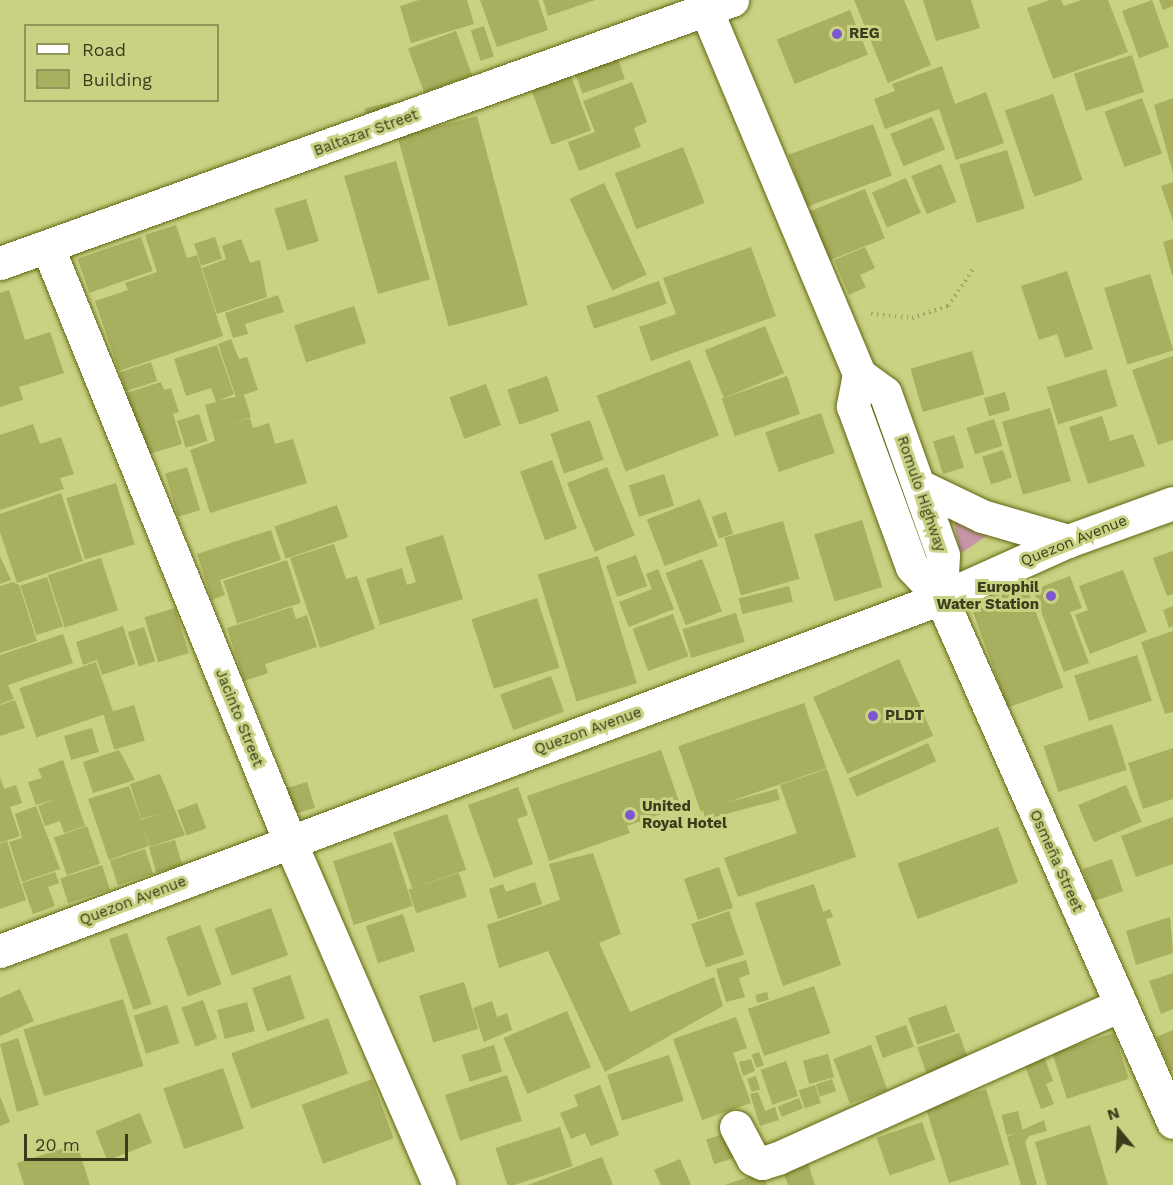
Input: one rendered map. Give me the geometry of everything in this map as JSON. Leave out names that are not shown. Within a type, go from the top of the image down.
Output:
[{"type":"main road","name":"Baltazar Street","points":[[0,263],[48,248],[713,3]]},
{"type":"main road","points":[[713,3],[828,301],[859,374],[853,406],[912,567],[940,598]]},
{"type":"main road","name":"Jacinto Street","points":[[48,248],[290,842],[439,1185]]},
{"type":"main road","name":"Romulo Highway","points":[[859,374],[885,393],[922,487],[943,555],[940,598]]},
{"type":"main road","points":[[922,487],[982,516],[1068,541]]},
{"type":"main road","name":"Quezon Avenue","points":[[0,951],[940,598],[1068,541],[1173,503]]},
{"type":"main road","name":"Osmeña Street","points":[[940,598],[1173,1122]]},
{"type":"main road","points":[[736,1127],[753,1159],[762,1162],[778,1158],[1120,1005]]},
{"type":"path","points":[[828,301],[866,314],[912,318],[948,306],[974,268]]},
{"type":"shaded area","points":[[954,520],[992,532],[960,554]]},
{"type":"building","points":[[419,0],[467,0],[474,24],[411,43],[400,6]]},
{"type":"building","points":[[480,0],[538,0],[548,30],[497,47]]},
{"type":"building","points":[[543,0],[595,0],[548,16]]},
{"type":"building","points":[[854,0],[904,0],[931,65],[888,83]]},
{"type":"building","points":[[923,0],[971,0],[980,28],[936,41]]},
{"type":"building","points":[[1050,0],[1061,0],[1064,6],[1081,0],[1108,0],[1128,52],[1053,79],[1027,8]]},
{"type":"building","points":[[1152,0],[1169,47],[1139,58],[1122,11]]},
{"type":"building","points":[[1159,0],[1173,0],[1173,6],[1163,10]]},
{"type":"building","points":[[850,10],[868,55],[795,84],[777,40]]},
{"type":"building","points":[[484,26],[494,56],[481,61],[471,30]]},
{"type":"building","points":[[456,31],[472,75],[424,93],[408,48]]},
{"type":"building","points":[[1132,55],[1144,92],[1086,111],[1074,74]]},
{"type":"building","points":[[618,59],[625,79],[582,94],[575,74]]},
{"type":"building","points":[[942,66],[955,104],[986,92],[1004,143],[956,160],[939,109],[885,129],[874,99],[895,91],[892,84]]},
{"type":"building","points":[[571,76],[591,131],[551,145],[532,90]]},
{"type":"building","points":[[632,82],[647,122],[634,128],[641,147],[579,171],[568,142],[595,132],[583,101]]},
{"type":"building","points":[[1053,94],[1083,180],[1034,197],[1005,111]]},
{"type":"building","points":[[1142,98],[1162,153],[1125,167],[1104,112]]},
{"type":"building","points":[[1173,98],[1173,173],[1154,105]]},
{"type":"building","points":[[392,102],[395,115],[368,121],[365,108]]},
{"type":"building","points":[[477,116],[528,305],[449,327],[398,137]]},
{"type":"building","points":[[932,117],[945,149],[903,166],[890,134]]},
{"type":"building","points":[[873,124],[892,176],[807,206],[788,155]]},
{"type":"building","points":[[683,147],[705,203],[636,229],[615,173]]},
{"type":"building","points":[[1007,150],[1025,208],[977,223],[959,165]]},
{"type":"building","points":[[396,161],[430,279],[378,294],[344,176]]},
{"type":"building","points":[[941,164],[956,202],[927,214],[911,176]]},
{"type":"building","points":[[906,178],[921,213],[887,227],[872,192]]},
{"type":"building","points":[[1173,182],[1173,221],[1161,186]]},
{"type":"building","points":[[604,183],[647,275],[612,291],[570,199]]},
{"type":"building","points":[[865,189],[885,238],[829,261],[809,211]]},
{"type":"building","points":[[306,199],[319,241],[287,251],[274,209]]},
{"type":"building","points":[[176,225],[187,258],[197,255],[223,336],[119,371],[95,301],[128,290],[125,283],[157,272],[145,235]]},
{"type":"building","points":[[141,237],[153,271],[89,293],[78,259]]},
{"type":"building","points":[[215,237],[222,259],[201,266],[194,244]]},
{"type":"building","points":[[241,239],[250,263],[260,260],[267,297],[217,314],[202,268],[226,259],[222,246]]},
{"type":"building","points":[[1173,239],[1173,275],[1172,275],[1163,242]]},
{"type":"building","points":[[751,247],[776,316],[651,361],[639,327],[676,314],[663,278]]},
{"type":"building","points":[[865,247],[875,268],[860,275],[866,287],[849,295],[834,260]]},
{"type":"building","points":[[1067,271],[1093,349],[1065,358],[1057,334],[1039,340],[1021,286]]},
{"type":"building","points":[[1150,274],[1173,351],[1127,365],[1104,288]]},
{"type":"building","points":[[659,281],[667,304],[594,329],[586,306]]},
{"type":"building","points":[[9,290],[25,340],[50,332],[64,373],[19,387],[23,400],[0,407],[0,293]]},
{"type":"building","points":[[278,295],[284,312],[245,324],[248,334],[233,338],[225,313]]},
{"type":"building","points":[[354,306],[366,343],[306,363],[294,325]]},
{"type":"building","points":[[765,326],[784,373],[724,398],[705,350]]},
{"type":"building","points":[[231,339],[239,359],[247,357],[258,390],[236,397],[218,344]]},
{"type":"building","points":[[217,345],[234,394],[220,400],[244,395],[251,417],[227,425],[250,418],[253,428],[269,423],[275,444],[293,439],[307,483],[210,513],[190,450],[215,441],[205,405],[216,402],[211,388],[186,396],[174,359]]},
{"type":"building","points":[[972,351],[984,394],[923,412],[910,369]]},
{"type":"building","points":[[1173,356],[1173,440],[1158,445],[1132,370]]},
{"type":"building","points":[[690,360],[719,436],[626,471],[597,396]]},
{"type":"building","points":[[151,362],[157,381],[126,391],[120,372]]},
{"type":"building","points":[[1106,369],[1117,406],[1058,424],[1047,387]]},
{"type":"building","points":[[547,376],[559,411],[519,425],[507,390]]},
{"type":"building","points":[[787,376],[800,414],[735,436],[722,398]]},
{"type":"building","points":[[161,382],[164,390],[171,388],[179,412],[173,414],[182,444],[146,455],[126,393]]},
{"type":"building","points":[[486,384],[501,425],[464,439],[449,397]]},
{"type":"building","points":[[1005,392],[1010,410],[989,416],[984,398]]},
{"type":"building","points":[[1050,408],[1071,481],[1023,495],[1002,422]]},
{"type":"building","points":[[821,413],[835,453],[779,472],[765,432]]},
{"type":"building","points":[[199,414],[208,441],[186,448],[177,421]]},
{"type":"building","points":[[1102,416],[1110,441],[1133,434],[1145,466],[1088,484],[1069,427]]},
{"type":"building","points":[[994,419],[1003,446],[975,455],[966,428]]},
{"type":"building","points":[[590,420],[604,460],[564,473],[550,434]]},
{"type":"building","points":[[33,424],[40,444],[61,437],[74,474],[60,478],[64,489],[0,510],[0,435]]},
{"type":"building","points":[[954,435],[964,468],[943,474],[933,441]]},
{"type":"building","points":[[1003,450],[1012,478],[991,484],[982,457]]},
{"type":"building","points":[[552,460],[577,529],[545,540],[520,472]]},
{"type":"building","points":[[187,467],[200,510],[178,517],[165,474]]},
{"type":"building","points":[[607,467],[635,536],[595,552],[567,483]]},
{"type":"building","points":[[664,474],[674,505],[639,517],[629,485]]},
{"type":"building","points":[[116,483],[135,544],[85,559],[66,498]]},
{"type":"building","points":[[61,493],[83,561],[17,583],[0,532],[0,514]]},
{"type":"building","points":[[700,499],[718,546],[665,566],[647,519]]},
{"type":"building","points":[[337,505],[348,537],[286,559],[275,526]]},
{"type":"building","points":[[726,512],[733,534],[719,539],[712,517]]},
{"type":"building","points":[[862,520],[882,587],[835,602],[814,535]]},
{"type":"building","points":[[783,521],[800,579],[741,595],[724,538]]},
{"type":"building","points":[[271,530],[281,560],[220,580],[225,595],[212,600],[197,554]]},
{"type":"building","points":[[443,535],[463,599],[380,625],[366,579],[402,568],[407,585],[416,582],[405,547]]},
{"type":"building","points":[[334,544],[346,579],[357,576],[375,629],[320,648],[290,558]]},
{"type":"building","points":[[1173,551],[1173,594],[1167,596],[1153,558]]},
{"type":"building","points":[[636,555],[647,586],[617,597],[606,566]]},
{"type":"building","points":[[0,556],[11,580],[0,584]]},
{"type":"building","points":[[598,556],[637,683],[577,702],[538,574]]},
{"type":"building","points":[[101,558],[118,610],[65,628],[48,575]]},
{"type":"building","points":[[702,559],[722,611],[686,625],[666,573]]},
{"type":"building","points":[[287,560],[301,603],[237,624],[223,581]]},
{"type":"building","points":[[658,569],[674,609],[629,627],[619,602],[652,589],[646,574]]},
{"type":"building","points":[[1123,570],[1147,632],[1090,654],[1075,615],[1088,610],[1079,586]]},
{"type":"building","points":[[1070,576],[1082,608],[1070,612],[1089,663],[1064,672],[1033,590]]},
{"type":"building","points":[[47,577],[63,626],[36,635],[20,586]]},
{"type":"building","points":[[13,582],[19,585],[37,641],[0,653],[0,586]]},
{"type":"building","points":[[1026,585],[1063,687],[1008,708],[971,605]]},
{"type":"building","points":[[789,586],[793,602],[742,614],[739,599]]},
{"type":"building","points":[[537,598],[560,667],[494,689],[471,619]]},
{"type":"building","points":[[1173,606],[1173,626],[1169,628],[1163,610]]},
{"type":"building","points":[[292,607],[296,619],[307,615],[317,647],[265,664],[268,673],[244,681],[227,628]]},
{"type":"building","points":[[175,608],[189,653],[158,662],[144,617]]},
{"type":"building","points":[[736,613],[745,642],[691,658],[682,629]]},
{"type":"building","points":[[673,614],[688,656],[648,671],[633,629]]},
{"type":"building","points":[[123,626],[135,664],[102,675],[97,660],[83,665],[76,642]]},
{"type":"building","points":[[144,627],[155,661],[139,666],[128,632]]},
{"type":"building","points":[[1173,631],[1173,712],[1165,714],[1141,642]]},
{"type":"building","points":[[63,634],[73,663],[8,685],[14,699],[0,704],[0,655]]},
{"type":"building","points":[[1137,655],[1152,701],[1089,721],[1074,675]]},
{"type":"building","name":"PLDT","points":[[899,659],[933,736],[847,774],[813,697]]},
{"type":"building","points":[[96,662],[113,711],[36,738],[19,688]]},
{"type":"building","points":[[551,676],[564,712],[513,730],[500,694]]},
{"type":"building","points":[[15,700],[25,728],[0,736],[0,705]]},
{"type":"building","points":[[804,703],[826,768],[701,812],[678,746]]},
{"type":"building","points":[[134,705],[145,740],[114,750],[103,714]]},
{"type":"building","points":[[1112,724],[1127,770],[1058,792],[1044,746]]},
{"type":"building","points":[[92,728],[99,752],[71,760],[64,736]]},
{"type":"building","points":[[928,743],[936,761],[857,797],[849,778]]},
{"type":"building","points":[[1173,748],[1173,799],[1143,809],[1128,763]]},
{"type":"building","points":[[119,750],[135,780],[93,793],[83,762]]},
{"type":"building","points":[[661,750],[681,807],[627,826],[630,833],[549,861],[527,796]]},
{"type":"building","points":[[63,760],[85,826],[64,833],[60,821],[45,826],[38,806],[59,798],[36,805],[28,782],[42,778],[38,769]]},
{"type":"building","points":[[827,769],[856,857],[738,897],[724,858],[797,833],[780,785]]},
{"type":"building","points":[[160,774],[185,835],[150,847],[142,824],[149,846],[109,860],[88,799],[129,786],[141,820],[162,813],[141,819],[130,784]]},
{"type":"building","points":[[0,777],[4,789],[16,785],[22,803],[10,807],[20,836],[0,843]]},
{"type":"building","points":[[307,782],[315,808],[293,815],[285,789]]},
{"type":"building","points":[[1126,785],[1142,822],[1094,842],[1078,805]]},
{"type":"building","points":[[518,787],[528,815],[517,819],[533,864],[494,878],[468,805]]},
{"type":"building","points":[[777,789],[780,800],[705,820],[703,809]]},
{"type":"building","points":[[197,803],[206,828],[187,836],[177,810]]},
{"type":"building","points":[[36,806],[60,869],[22,882],[9,842],[22,838],[15,814]]},
{"type":"building","points":[[447,814],[466,870],[412,888],[393,833]]},
{"type":"building","points":[[1173,817],[1173,864],[1136,877],[1121,836]]},
{"type":"building","points":[[87,826],[100,864],[67,875],[54,837]]},
{"type":"building","points":[[998,827],[1018,882],[918,919],[897,864]]},
{"type":"building","points":[[175,840],[182,865],[156,872],[149,847]]},
{"type":"building","points":[[7,841],[26,900],[0,909],[0,844]]},
{"type":"building","points":[[392,842],[413,906],[354,925],[333,861]]},
{"type":"building","points":[[145,849],[153,874],[118,885],[110,860]]},
{"type":"building","points":[[593,853],[621,934],[599,943],[630,1012],[714,977],[723,1006],[605,1072],[548,951],[499,968],[487,925],[560,900],[549,864]]},
{"type":"building","points":[[1112,859],[1123,891],[1094,901],[1083,869]]},
{"type":"building","points":[[102,865],[110,890],[68,903],[60,879]]},
{"type":"building","points":[[719,867],[733,908],[698,920],[684,879]]},
{"type":"building","points":[[55,872],[59,883],[48,887],[55,906],[33,914],[22,883]]},
{"type":"building","points":[[459,873],[467,897],[416,913],[409,889]]},
{"type":"building","points":[[535,882],[542,904],[498,919],[489,889],[503,884],[506,892]]},
{"type":"building","points":[[814,884],[823,912],[830,909],[833,917],[826,919],[841,965],[783,986],[755,903]]},
{"type":"building","points":[[271,908],[288,955],[232,976],[215,929]]},
{"type":"building","points":[[729,911],[744,954],[706,968],[691,924]]},
{"type":"building","points":[[403,914],[415,951],[378,963],[366,926]]},
{"type":"building","points":[[1170,917],[1173,953],[1136,965],[1126,931]]},
{"type":"building","points":[[200,925],[222,984],[188,997],[166,937]]},
{"type":"building","points":[[127,933],[151,1004],[133,1010],[109,939]]},
{"type":"building","points":[[746,960],[750,974],[739,978],[745,997],[726,1002],[716,969]]},
{"type":"building","points":[[1173,973],[1173,1009],[1161,1014],[1149,981]]},
{"type":"building","points":[[290,975],[305,1018],[267,1032],[252,988]]},
{"type":"building","points":[[464,982],[478,1029],[433,1043],[419,996]]},
{"type":"building","points":[[814,986],[830,1033],[764,1056],[748,1009]]},
{"type":"building","points":[[20,989],[34,1021],[0,1036],[0,998]]},
{"type":"building","points":[[767,992],[769,1000],[757,1003],[755,995]]},
{"type":"building","points":[[123,999],[143,1066],[44,1096],[24,1029]]},
{"type":"building","points":[[203,1000],[217,1039],[195,1046],[181,1008]]},
{"type":"building","points":[[492,1001],[497,1017],[507,1013],[512,1030],[484,1042],[473,1008]]},
{"type":"building","points":[[247,1002],[255,1031],[225,1039],[217,1010]]},
{"type":"building","points":[[167,1005],[179,1043],[146,1054],[134,1016]]},
{"type":"building","points":[[946,1005],[955,1031],[917,1044],[908,1018]]},
{"type":"building","points":[[567,1011],[591,1067],[527,1094],[503,1038]]},
{"type":"building","points":[[736,1017],[747,1048],[733,1053],[751,1103],[702,1120],[673,1039]]},
{"type":"building","points":[[328,1018],[348,1073],[251,1109],[231,1053]]},
{"type":"building","points":[[906,1025],[914,1047],[883,1058],[875,1036]]},
{"type":"building","points":[[1173,1030],[1173,1070],[1171,1071],[1156,1037]]},
{"type":"building","points":[[959,1033],[971,1068],[929,1082],[917,1047]]},
{"type":"building","points":[[1114,1033],[1129,1079],[1067,1099],[1052,1053]]},
{"type":"building","points":[[18,1038],[39,1105],[17,1112],[0,1044]]},
{"type":"building","points":[[494,1045],[502,1072],[470,1082],[461,1055]]},
{"type":"building","points":[[871,1045],[887,1090],[850,1104],[833,1059]]},
{"type":"building","points":[[759,1052],[764,1065],[757,1068],[752,1055]]},
{"type":"building","points":[[1043,1053],[1053,1081],[1046,1084],[1054,1104],[1041,1109],[1023,1060]]},
{"type":"building","points":[[828,1054],[834,1077],[809,1084],[803,1061]]},
{"type":"building","points":[[669,1055],[684,1101],[622,1121],[607,1075]]},
{"type":"building","points":[[751,1059],[755,1071],[743,1076],[739,1062]]},
{"type":"building","points":[[786,1061],[798,1096],[773,1105],[760,1070]]},
{"type":"building","points":[[223,1068],[244,1129],[184,1149],[163,1089]]},
{"type":"building","points":[[507,1075],[522,1121],[460,1141],[445,1095]]},
{"type":"building","points":[[756,1076],[760,1089],[751,1092],[747,1079]]},
{"type":"building","points":[[372,1079],[394,1138],[323,1164],[302,1105]]},
{"type":"building","points":[[832,1079],[836,1091],[820,1097],[816,1084]]},
{"type":"building","points":[[600,1085],[619,1135],[591,1146],[585,1133],[571,1139],[560,1113],[578,1106],[574,1095]]},
{"type":"building","points":[[815,1085],[821,1103],[805,1108],[799,1090]]},
{"type":"building","points":[[986,1089],[1009,1165],[949,1183],[926,1107]]},
{"type":"building","points":[[758,1092],[765,1111],[775,1107],[779,1120],[760,1126],[750,1094]]},
{"type":"building","points":[[0,1096],[10,1122],[0,1126]]},
{"type":"building","points":[[799,1098],[803,1108],[782,1117],[778,1107]]},
{"type":"building","points":[[1018,1111],[1023,1131],[1007,1135],[1002,1115]]},
{"type":"building","points":[[140,1113],[152,1143],[107,1161],[95,1131]]},
{"type":"building","points":[[1044,1120],[1047,1131],[1029,1136],[1025,1142],[1037,1185],[1021,1185],[1007,1137]]},
{"type":"building","points":[[922,1122],[935,1160],[890,1175],[877,1138]]},
{"type":"building","points":[[1090,1125],[1108,1185],[1047,1185],[1035,1142]]},
{"type":"building","points":[[560,1127],[573,1166],[514,1185],[507,1185],[495,1148]]},
{"type":"building","points":[[729,1132],[737,1157],[714,1164],[706,1139]]},
{"type":"building","points":[[77,1144],[90,1185],[24,1185],[17,1163]]},
{"type":"building","points":[[602,1157],[613,1185],[528,1185]]},
{"type":"building","points":[[680,1159],[691,1185],[661,1185],[654,1170]]},
{"type":"building","points":[[808,1163],[815,1185],[788,1185],[783,1171]]},
{"type":"building","points":[[762,1172],[767,1185],[725,1185]]},
{"type":"place","name":"REG","points":[[837,34]]},
{"type":"place","name":"Europhil Water Station","points":[[1051,596]]},
{"type":"place","name":"PLDT","points":[[873,716]]},
{"type":"place","name":"United Royal Hotel","points":[[630,815]]}]
